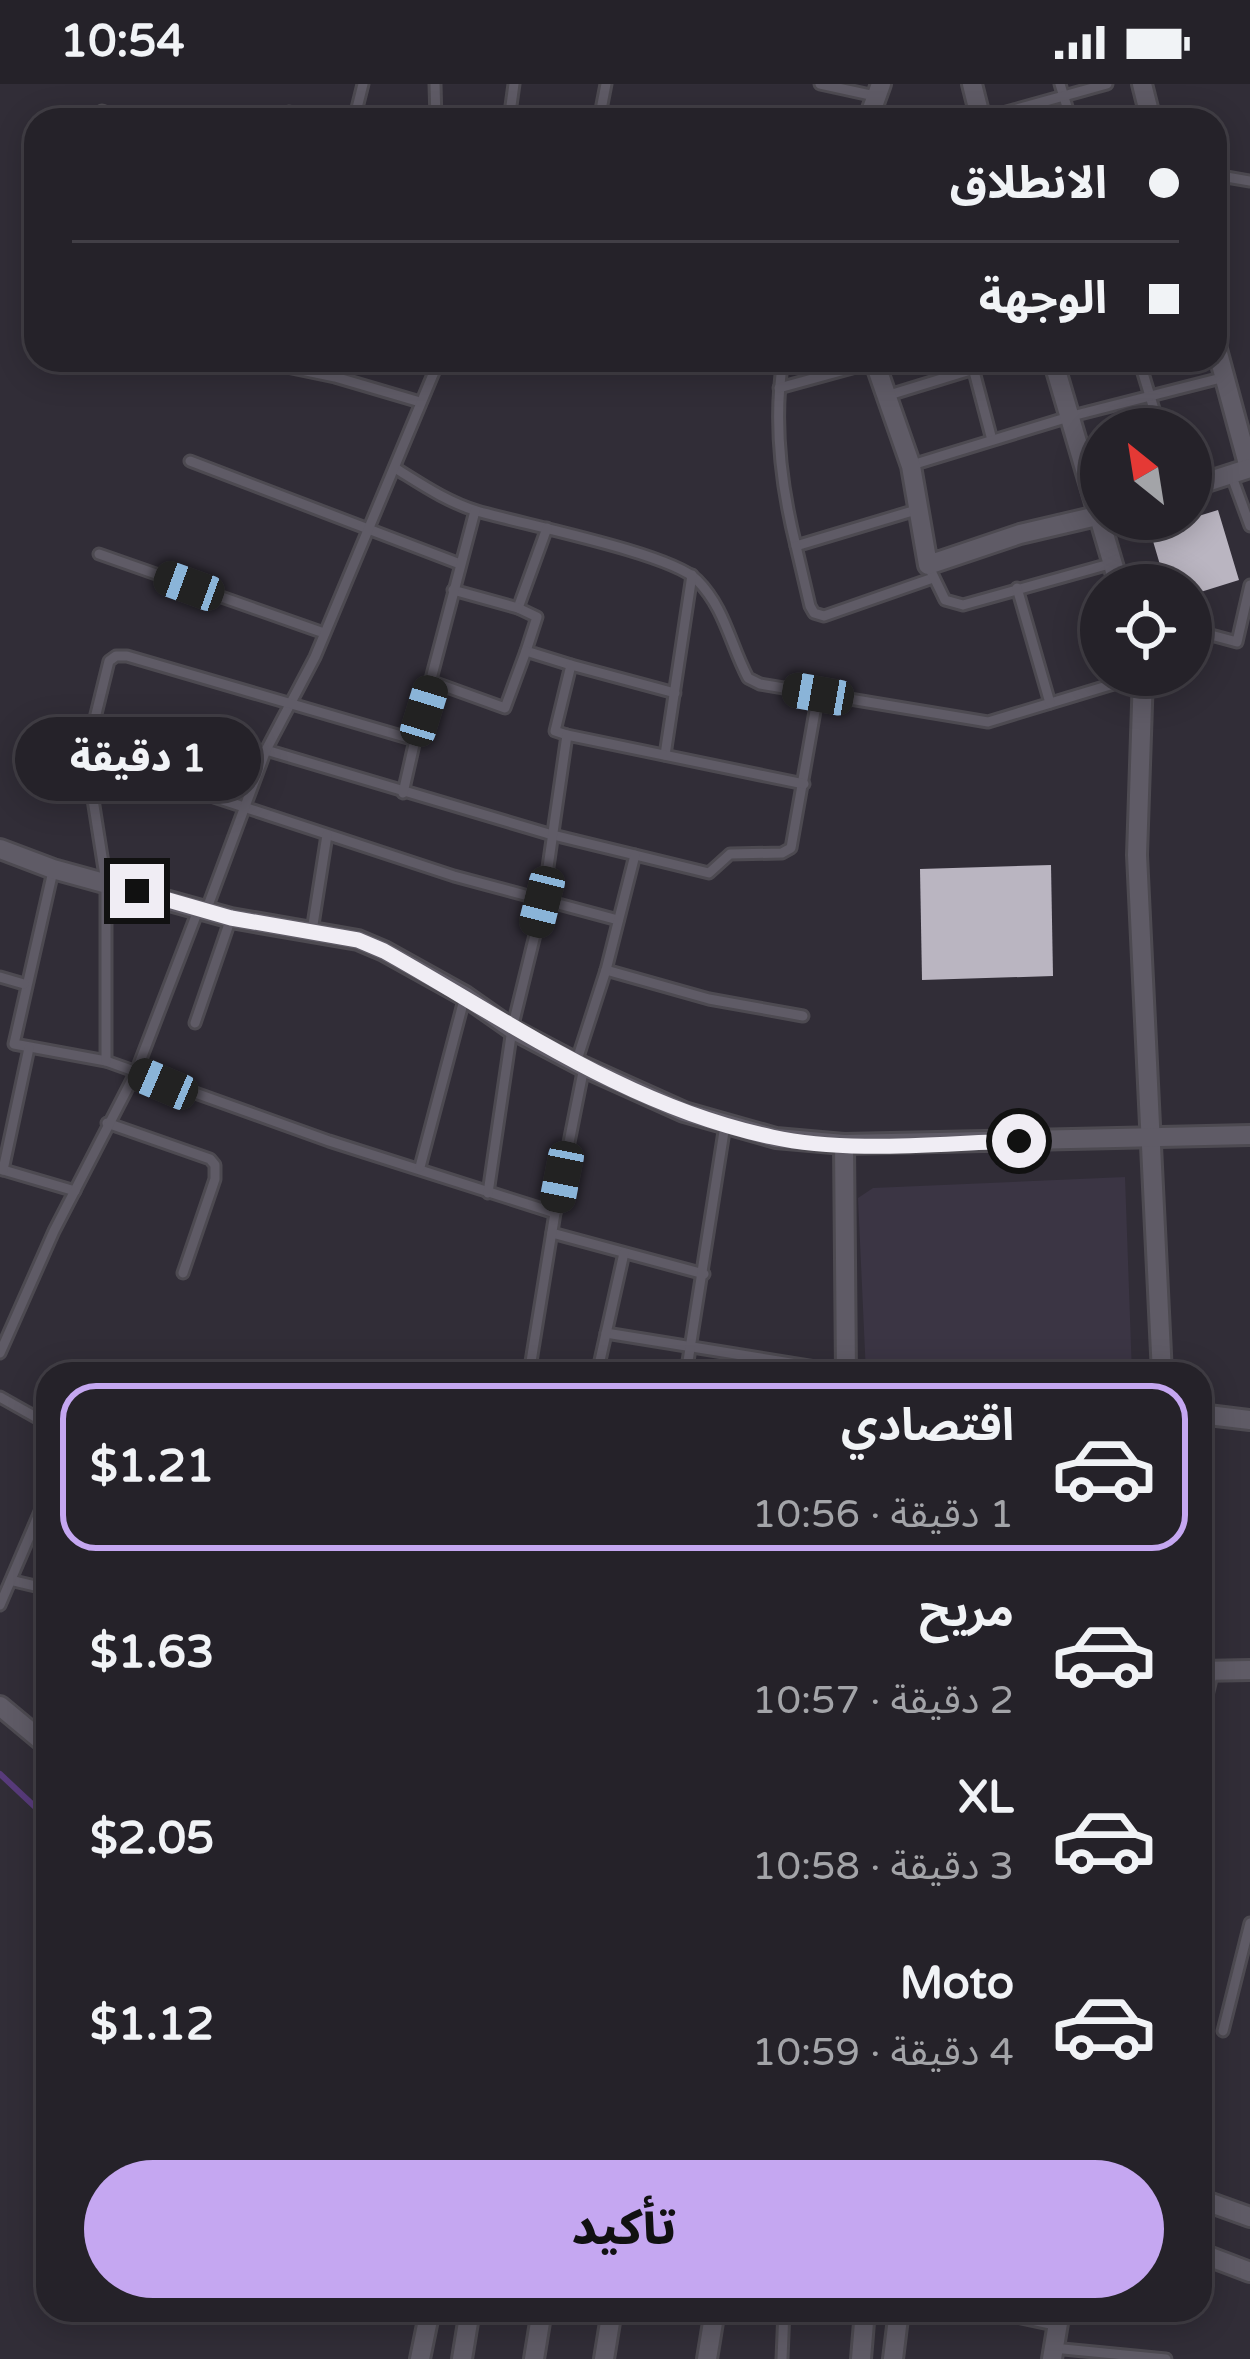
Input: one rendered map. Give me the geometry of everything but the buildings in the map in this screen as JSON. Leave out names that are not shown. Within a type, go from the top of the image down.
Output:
[{"type":"street","points":[[878,372],[910,466],[931,571],[1020,534],[1080,520]]},
{"type":"street","points":[[1057,372],[1080,445]]},
{"type":"street","points":[[1212,480],[1244,470],[1224,372]]},
{"type":"street","points":[[1107,540],[1113,563]]},
{"type":"street","points":[[1142,696],[1137,855],[1161,1362]]},
{"type":"street","points":[[0,849],[53,869],[231,918],[358,940],[465,996],[512,1029],[580,1065],[725,1125],[776,1138],[844,1144],[1250,1135]]},
{"type":"street","points":[[844,1144],[846,1362]]},
{"type":"street","points":[[1212,1415],[1250,1420]]},
{"type":"street","points":[[1212,1671],[1250,1670]]},
{"type":"street","points":[[0,1706],[36,1736]]},
{"type":"street","points":[[1212,2204],[1250,2217]]},
{"type":"street","points":[[1212,2258],[1250,2272]]},
{"type":"street","points":[[420,2359],[428,2322]]},
{"type":"street","points":[[461,2359],[468,2322]]},
{"type":"street","points":[[534,2359],[540,2322]]},
{"type":"street","points":[[604,2359],[610,2322]]},
{"type":"street","points":[[707,2359],[713,2322]]},
{"type":"street","points":[[861,2359],[864,2322]]},
{"type":"street","points":[[893,2359],[898,2322]]},
{"type":"street","points":[[1052,2354],[1057,2322]]},
{"type":"lane","points":[[820,84],[878,90]]},
{"type":"lane","points":[[1060,84],[1067,108]]},
{"type":"lane","points":[[1023,108],[1107,84]]},
{"type":"lane","points":[[314,372],[420,402]]},
{"type":"lane","points":[[0,1354],[74,1191],[136,1072],[242,806],[324,633],[434,372]]},
{"type":"lane","points":[[781,372],[780,469],[814,613],[824,616],[931,571],[945,600],[953,605],[1113,563]]},
{"type":"lane","points":[[778,388],[835,372]]},
{"type":"lane","points":[[886,396],[950,372]]},
{"type":"lane","points":[[974,372],[992,440]]},
{"type":"lane","points":[[1143,372],[1154,408]]},
{"type":"lane","points":[[910,466],[1072,416],[1225,377]]},
{"type":"lane","points":[[190,461],[460,564]]},
{"type":"lane","points":[[394,468],[475,511],[547,528],[692,574],[722,612],[748,678],[988,722],[1080,694]]},
{"type":"lane","points":[[1244,470],[1250,526]]},
{"type":"lane","points":[[796,546],[916,510]]},
{"type":"lane","points":[[403,793],[475,511]]},
{"type":"lane","points":[[518,608],[547,528]]},
{"type":"lane","points":[[99,554],[324,633]]},
{"type":"lane","points":[[665,755],[692,574]]},
{"type":"lane","points":[[1212,636],[1237,642],[1250,585]]},
{"type":"lane","points":[[1017,588],[1050,703]]},
{"type":"lane","points":[[433,682],[505,708],[537,617],[453,590]]},
{"type":"lane","points":[[526,651],[675,693]]},
{"type":"lane","points":[[106,1061],[106,882],[86,755],[109,662],[116,656],[416,740]]},
{"type":"lane","points":[[571,665],[556,731],[804,784]]},
{"type":"lane","points":[[266,750],[549,834],[704,873],[730,854],[782,853],[795,841],[818,694]]},
{"type":"lane","points":[[488,1192],[512,1029],[542,902],[567,736]]},
{"type":"lane","points":[[86,755],[327,836],[542,902],[618,920]]},
{"type":"lane","points":[[312,931],[327,836]]},
{"type":"lane","points":[[532,1362],[580,1065],[635,855]]},
{"type":"lane","points":[[14,1044],[53,869]]},
{"type":"lane","points":[[194,1023],[231,918]]},
{"type":"lane","points":[[607,970],[710,999],[803,1016]]},
{"type":"lane","points":[[0,977],[24,984]]},
{"type":"lane","points":[[420,1167],[465,996]]},
{"type":"lane","points":[[0,1042],[106,1061],[329,1141],[555,1213]]},
{"type":"lane","points":[[28,1048],[1,1169],[74,1191]]},
{"type":"lane","points":[[107,1123],[210,1159],[215,1166],[215,1180],[183,1273]]},
{"type":"lane","points":[[688,1362],[725,1125]]},
{"type":"lane","points":[[552,1233],[704,1274]]},
{"type":"lane","points":[[600,1362],[624,1253]]},
{"type":"lane","points":[[605,1333],[782,1362]]},
{"type":"lane","points":[[0,1397],[36,1417]]},
{"type":"lane","points":[[0,1605],[36,1523]]},
{"type":"lane","points":[[14,1581],[36,1586]]},
{"type":"lane","points":[[1223,2031],[1250,1923]]},
{"type":"lane","points":[[782,2359],[784,2322]]},
{"type":"lane","points":[[1052,2354],[1166,2359]]},
{"type":"shaded area","points":[[1125,1177],[1132,1362],[865,1362],[858,1198],[873,1188]]},
{"type":"waterway","points":[[0,1774],[36,1808]]},
{"type":"route","points":[[137,891],[231,918],[358,940],[584,1067],[725,1125],[776,1138],[844,1144],[1019,1141]]}]
